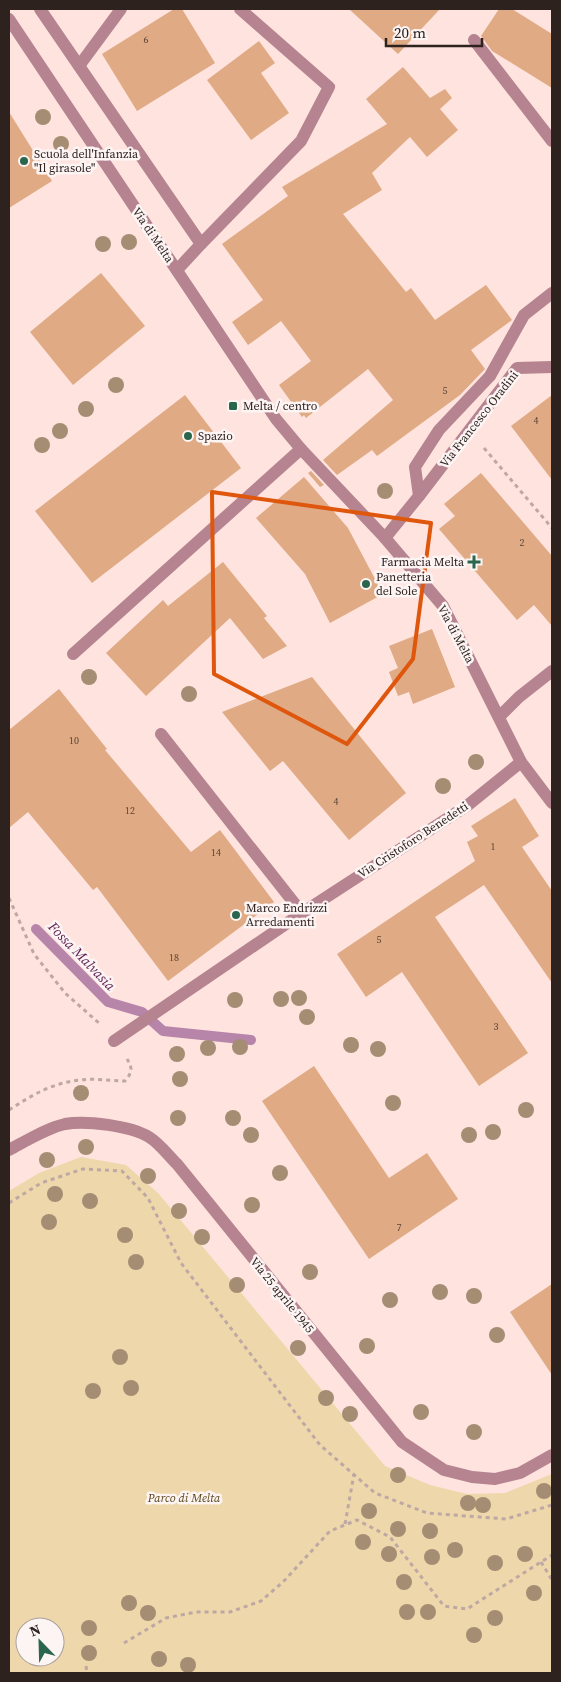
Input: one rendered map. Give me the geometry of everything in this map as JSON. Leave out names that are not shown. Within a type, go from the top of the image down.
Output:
[{"type":"street","points":[[40,9],[201,244]]},
{"type":"street","points":[[79,66],[121,9]]},
{"type":"street","points":[[177,270],[301,141],[329,88],[240,9]]},
{"type":"street","name":"Via di Melta","points":[[9,19],[276,419],[301,450],[385,538],[443,606],[522,762],[552,803]]},
{"type":"street","points":[[474,40],[552,141]]},
{"type":"street","name":"Via Francesco Oradini","points":[[419,496],[416,467],[439,430],[490,376],[524,315],[552,293]]},
{"type":"street","name":"Via Francesco Oradini","points":[[385,538],[517,368],[552,367]]},
{"type":"street","points":[[73,654],[301,450]]},
{"type":"street","points":[[499,717],[519,697],[552,671]]},
{"type":"street","points":[[161,734],[302,913]]},
{"type":"street","name":"Via Cristoforo Benedetti","points":[[114,1041],[302,913],[468,805],[522,762]]},
{"type":"street","name":"Via 25 aprile 1945","points":[[9,1150],[65,1124],[92,1123],[116,1125],[149,1137],[177,1164],[402,1442],[444,1470],[472,1477],[495,1479],[520,1473],[552,1455]]},
{"type":"path","points":[[469,430],[552,528]]},
{"type":"path","points":[[9,898],[34,954],[65,993],[102,1026],[131,1066],[131,1075],[125,1082],[83,1079],[62,1082],[43,1089],[9,1110]]},
{"type":"path","points":[[9,1203],[41,1184],[83,1169],[122,1170],[148,1198],[181,1263],[320,1445],[375,1493],[427,1513],[506,1519],[552,1505]]},
{"type":"path","points":[[345,1525],[354,1474]]},
{"type":"path","points":[[124,1643],[166,1618],[196,1612],[230,1612],[261,1601],[282,1582],[330,1531],[358,1520],[390,1538],[444,1606],[467,1609],[552,1555]]},
{"type":"path","points":[[546,1559],[552,1560]]},
{"type":"path","points":[[541,1562],[552,1580]]},
{"type":"path","points":[[86,1666],[87,1673]]},
{"type":"highlighted area","points":[[212,492],[431,523],[413,659],[347,744],[214,674]]},
{"type":"green space","name":"Parco di Melta","points":[[81,1157],[126,1165],[158,1193],[385,1466],[430,1485],[467,1494],[505,1493],[552,1474],[552,1673],[9,1673],[9,1191],[39,1173]]},
{"type":"building","points":[[174,9],[182,9],[215,63],[137,111],[102,54]]},
{"type":"building","points":[[349,9],[440,9],[398,54]]},
{"type":"building","points":[[499,9],[512,9],[552,34],[552,88],[492,51],[481,36]]},
{"type":"building","points":[[259,41],[275,63],[261,73],[289,113],[251,140],[207,80]]},
{"type":"building","points":[[403,67],[430,98],[445,89],[452,98],[440,109],[458,130],[427,157],[410,137],[372,173],[382,190],[343,214],[406,292],[411,288],[435,320],[486,285],[512,320],[471,350],[485,369],[460,395],[377,456],[372,450],[337,475],[323,460],[393,400],[368,369],[306,418],[304,415],[302,417],[279,385],[311,361],[281,321],[248,345],[232,322],[263,300],[222,244],[288,196],[282,187],[387,124],[366,99]]},
{"type":"building","name":"Scuola dell'Infanzia \"Il girasole\"","points":[[9,112],[52,181],[9,208]]},
{"type":"building","points":[[101,273],[145,326],[73,385],[30,332]]},
{"type":"building","points":[[185,395],[241,468],[92,583],[35,511]]},
{"type":"building","points":[[552,395],[552,480],[511,426]]},
{"type":"building","points":[[311,471],[324,485],[320,487],[308,473]]},
{"type":"building","points":[[481,473],[552,556],[552,626],[534,605],[517,620],[439,529],[455,516],[444,504]]},
{"type":"building","points":[[304,477],[348,528],[383,594],[330,623],[305,574],[256,518]]},
{"type":"building","points":[[223,562],[267,616],[264,618],[287,646],[263,659],[230,618],[146,696],[106,653],[163,600],[168,606]]},
{"type":"building","points":[[432,629],[455,687],[413,704],[409,692],[398,696],[389,672],[398,668],[389,646]]},
{"type":"building","points":[[312,677],[406,793],[349,840],[283,761],[270,771],[222,712]]},
{"type":"building","points":[[59,689],[107,749],[105,750],[191,852],[220,830],[274,902],[168,981],[97,887],[93,890],[28,812],[9,828],[9,730]]},
{"type":"building","points":[[515,798],[539,836],[522,847],[552,891],[552,983],[484,885],[435,917],[528,1053],[479,1086],[402,972],[366,997],[337,954],[475,861],[467,842],[478,836],[471,826]]},
{"type":"building","points":[[314,1066],[389,1178],[427,1153],[458,1199],[369,1259],[262,1101]]},
{"type":"building","points":[[552,1284],[552,1375],[510,1312]]},
{"type":"waterway","name":"Fossa Malvasia","points":[[36,929],[108,1002],[142,1012],[163,1031],[251,1040]]},
{"type":"place","name":"Scuola dell'Infanzia \"Il girasole\"","points":[[24,161]]},
{"type":"place","name":"Melta / centro","points":[[233,406]]},
{"type":"place","name":"Spazio","points":[[188,436]]},
{"type":"place","name":"Farmacia Melta","points":[[474,562]]},
{"type":"place","name":"Panetteria del Sole","points":[[366,584]]},
{"type":"place","name":"Marco Endrizzi Arredamenti","points":[[236,915]]}]
